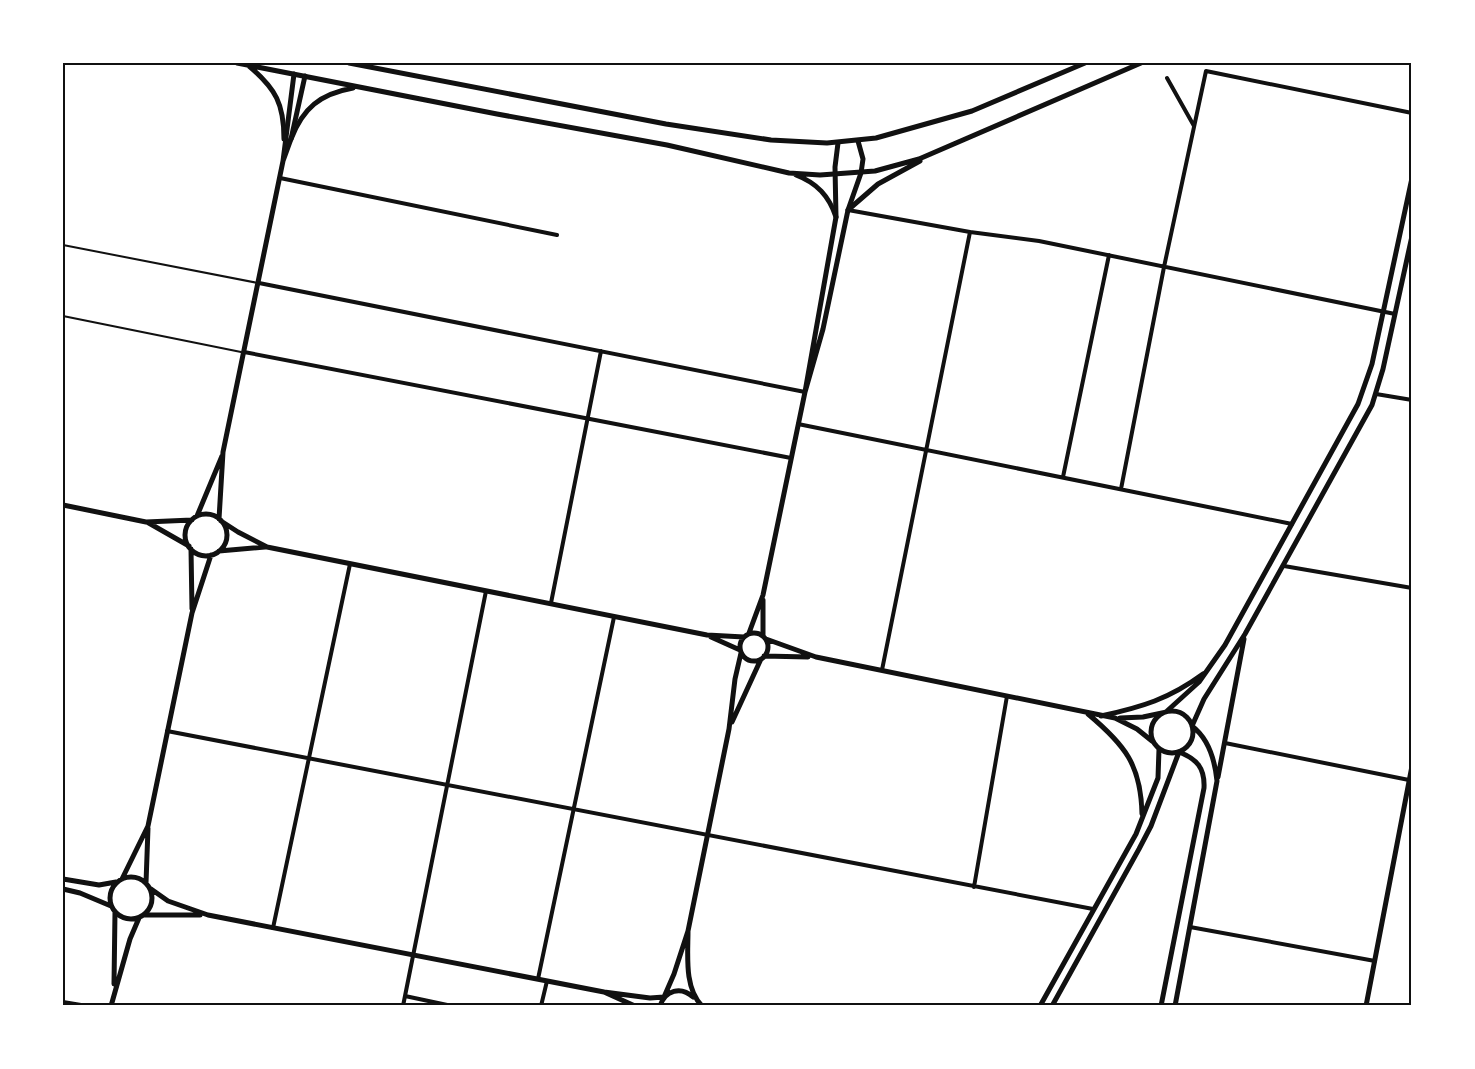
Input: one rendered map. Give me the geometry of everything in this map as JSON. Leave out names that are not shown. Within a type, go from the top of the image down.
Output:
[{"type":"street","points":[[237,63],[667,145],[789,173],[805,179],[822,190],[831,202],[836,217]]},
{"type":"street","points":[[349,63],[666,124],[771,140],[838,143],[876,138],[972,111],[1085,63]]},
{"type":"street","points":[[789,173],[861,173],[898,166],[932,154],[1141,63]]},
{"type":"street","points":[[248,65],[266,82],[280,102],[287,139]]},
{"type":"street","points":[[1121,489],[1164,267],[1206,71],[1412,112]]},
{"type":"street","points":[[219,551],[227,539],[225,526],[220,520],[223,452],[280,178],[294,74]]},
{"type":"street","points":[[287,139],[306,76]]},
{"type":"street","points":[[1167,78],[1194,126]]},
{"type":"street","points":[[287,139],[299,118],[311,106],[339,91],[360,87]]},
{"type":"street","points":[[805,392],[823,330],[848,210],[861,173],[863,159],[858,141]]},
{"type":"street","points":[[660,1006],[674,974],[688,931],[729,729],[740,643],[747,635],[763,595],[805,392],[836,217],[835,159],[838,143]]},
{"type":"street","points":[[848,210],[878,184],[932,154]]},
{"type":"street","points":[[280,178],[557,235]]},
{"type":"street","points":[[1152,741],[1150,733],[1156,718],[1195,687],[1234,630],[1363,391],[1384,311],[1412,178]]},
{"type":"street","points":[[848,210],[970,232],[1039,241],[1395,314]]},
{"type":"street","points":[[882,670],[970,232]]},
{"type":"street","points":[[1052,1006],[1142,843],[1179,752],[1191,742],[1192,726],[1204,699],[1284,566],[1376,394],[1412,236]]},
{"type":"street","points":[[1063,477],[1109,255]]},
{"type":"street","points":[[259,283],[805,392]]},
{"type":"street","points":[[550,604],[602,351]]},
{"type":"street","points":[[244,352],[791,458]]},
{"type":"street","points":[[1376,394],[1412,400]]},
{"type":"street","points":[[798,424],[1292,524]]},
{"type":"street","points":[[192,614],[190,547],[186,532],[195,518],[223,452]]},
{"type":"street","points":[[63,505],[146,522],[210,515],[267,547],[707,635],[759,634],[764,638],[816,657],[1101,716],[1143,717],[1175,711],[1189,719],[1192,726],[1202,735],[1215,766],[1217,782]]},
{"type":"street","points":[[146,522],[190,547],[199,555],[267,547]]},
{"type":"street","points":[[114,991],[111,892],[120,881],[148,826],[192,614],[211,555]]},
{"type":"street","points":[[273,928],[350,564]]},
{"type":"street","points":[[1284,566],[1412,588]]},
{"type":"street","points":[[403,1006],[486,591]]},
{"type":"street","points":[[729,729],[768,648],[764,638],[763,595]]},
{"type":"street","points":[[538,979],[614,617]]},
{"type":"street","points":[[1175,1006],[1245,634]]},
{"type":"street","points":[[707,635],[740,651],[747,660],[816,657]]},
{"type":"street","points":[[1101,716],[1156,702],[1181,690],[1209,669]]},
{"type":"street","points":[[974,887],[1007,696]]},
{"type":"street","points":[[1087,713],[1122,745],[1133,763],[1140,784],[1143,818]]},
{"type":"street","points":[[1115,718],[1132,726],[1166,753],[1179,752],[1190,756],[1200,765],[1203,772],[1203,788],[1161,1006]]},
{"type":"street","points":[[167,731],[707,837],[1093,909]]},
{"type":"street","points":[[1225,743],[1409,780]]},
{"type":"street","points":[[1040,1006],[1143,818],[1158,778],[1159,749]]},
{"type":"street","points":[[1366,1006],[1412,766]]},
{"type":"street","points":[[146,883],[148,826]]},
{"type":"street","points":[[63,879],[99,885],[133,877],[146,883],[168,901],[208,915],[604,992],[650,998],[664,997],[668,993],[679,990],[685,991],[702,1006]]},
{"type":"street","points":[[111,1006],[130,939],[152,903],[151,889]]},
{"type":"street","points":[[63,890],[80,893],[113,909],[126,919],[142,916],[208,915]]},
{"type":"street","points":[[1190,927],[1375,961]]},
{"type":"street","points":[[688,931],[689,975],[697,1006]]},
{"type":"street","points":[[542,1006],[546,981]]},
{"type":"street","points":[[604,992],[635,1006]]},
{"type":"street","points":[[405,996],[452,1006]]},
{"type":"street","points":[[63,1002],[87,1006]]},
{"type":"lane","points":[[63,245],[259,283]]},
{"type":"lane","points":[[63,316],[244,352]]}]
